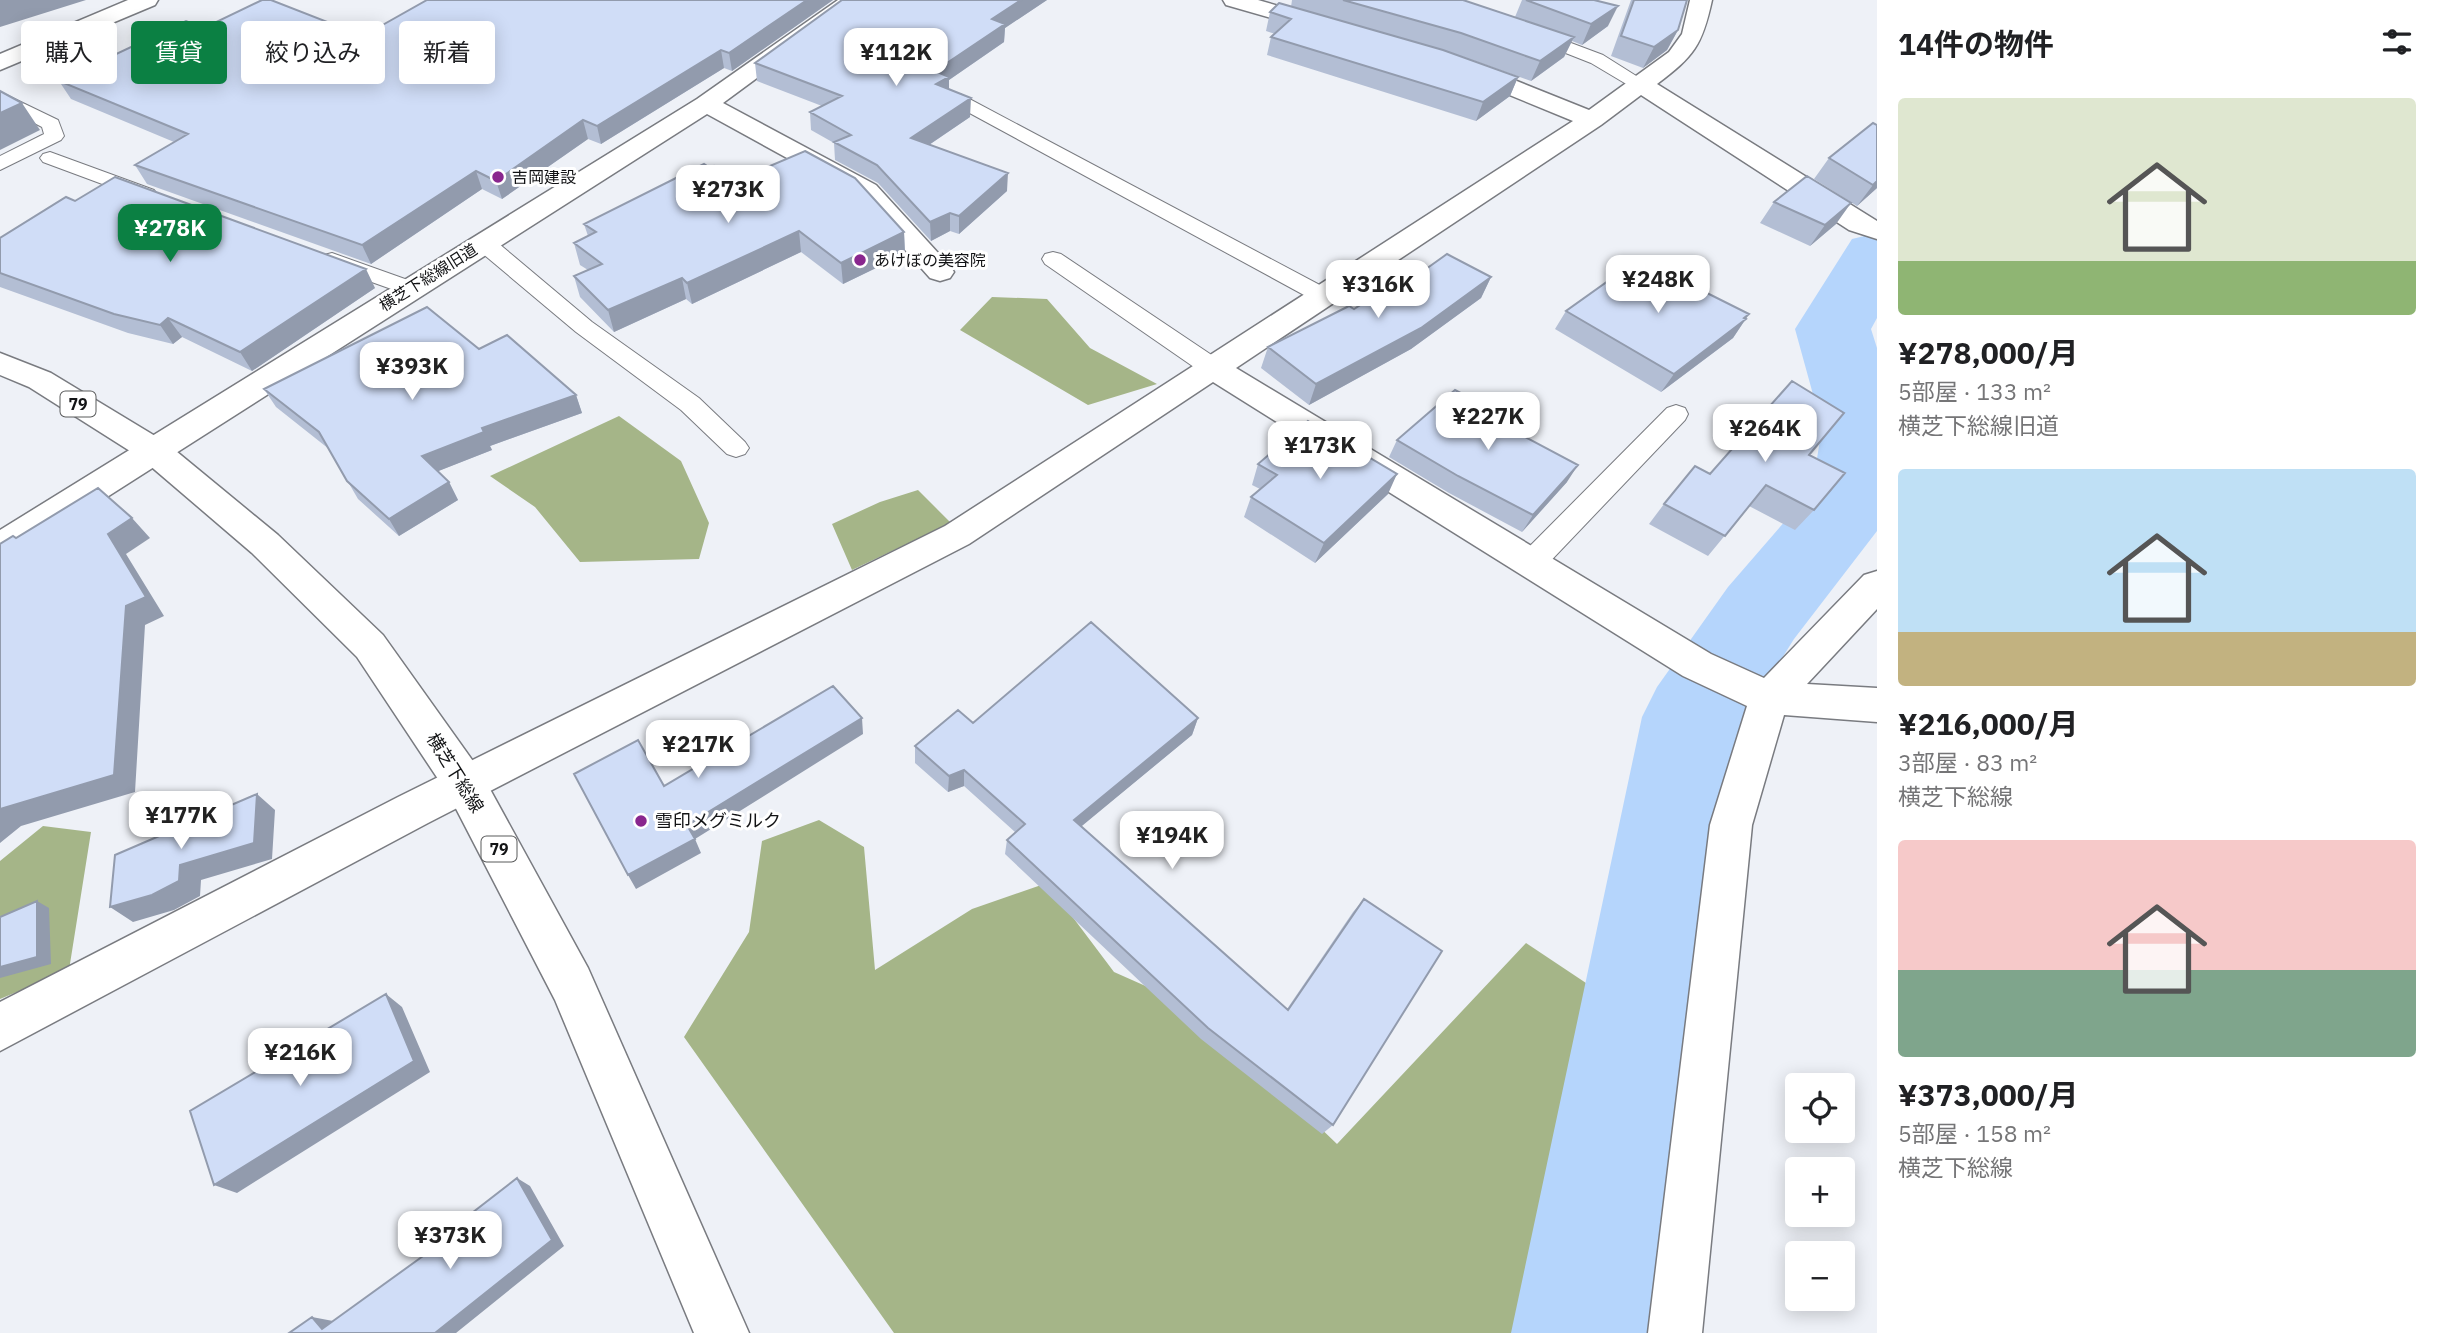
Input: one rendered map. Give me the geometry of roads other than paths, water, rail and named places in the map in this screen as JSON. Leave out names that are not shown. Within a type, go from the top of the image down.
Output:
[{"type":"main road","points":[[0,62],[147,0]]},
{"type":"main road","name":"横芝下総線旧道","points":[[0,547],[706,104],[852,0]]},
{"type":"main road","points":[[1234,0],[1339,30]]},
{"type":"main road","points":[[0,1027],[465,784],[957,535],[1592,120],[1678,57],[1693,34],[1701,0]]},
{"type":"main road","points":[[1445,61],[1512,85],[1592,120]]},
{"type":"main road","points":[[1640,84],[1859,224],[1877,231]]},
{"type":"main road","points":[[706,104],[867,191],[940,272]]},
{"type":"main road","name":"横芝下総線","points":[[0,363],[40,380],[153,450],[265,544],[370,646],[465,784],[572,984],[722,1333]]},
{"type":"main road","points":[[1213,368],[1698,665],[1769,698],[1877,705]]},
{"type":"main road","points":[[1675,1333],[1731,825],[1769,698],[1877,585]]},
{"type":"lane","points":[[1514,28],[1597,59],[1640,84]]},
{"type":"lane","points":[[0,98],[51,124],[54,136],[0,163]]},
{"type":"lane","points":[[960,100],[1323,296]]},
{"type":"lane","points":[[50,158],[162,199]]},
{"type":"lane","points":[[484,243],[584,327],[690,404],[736,448]]},
{"type":"lane","points":[[306,251],[411,289]]},
{"type":"lane","points":[[1054,259],[1213,368]]},
{"type":"lane","points":[[1531,563],[1676,414]]},
{"type":"waterway","points":[[1580,1333],[1692,717],[1761,613],[1854,499],[1863,427],[1833,329],[1877,254]]},
{"type":"place","name":"吉岡建設","points":[[498,177]]},
{"type":"place","name":"あけぼの美容院","points":[[860,260]]},
{"type":"place","name":"雪印メグミルク","points":[[641,821]]}]
